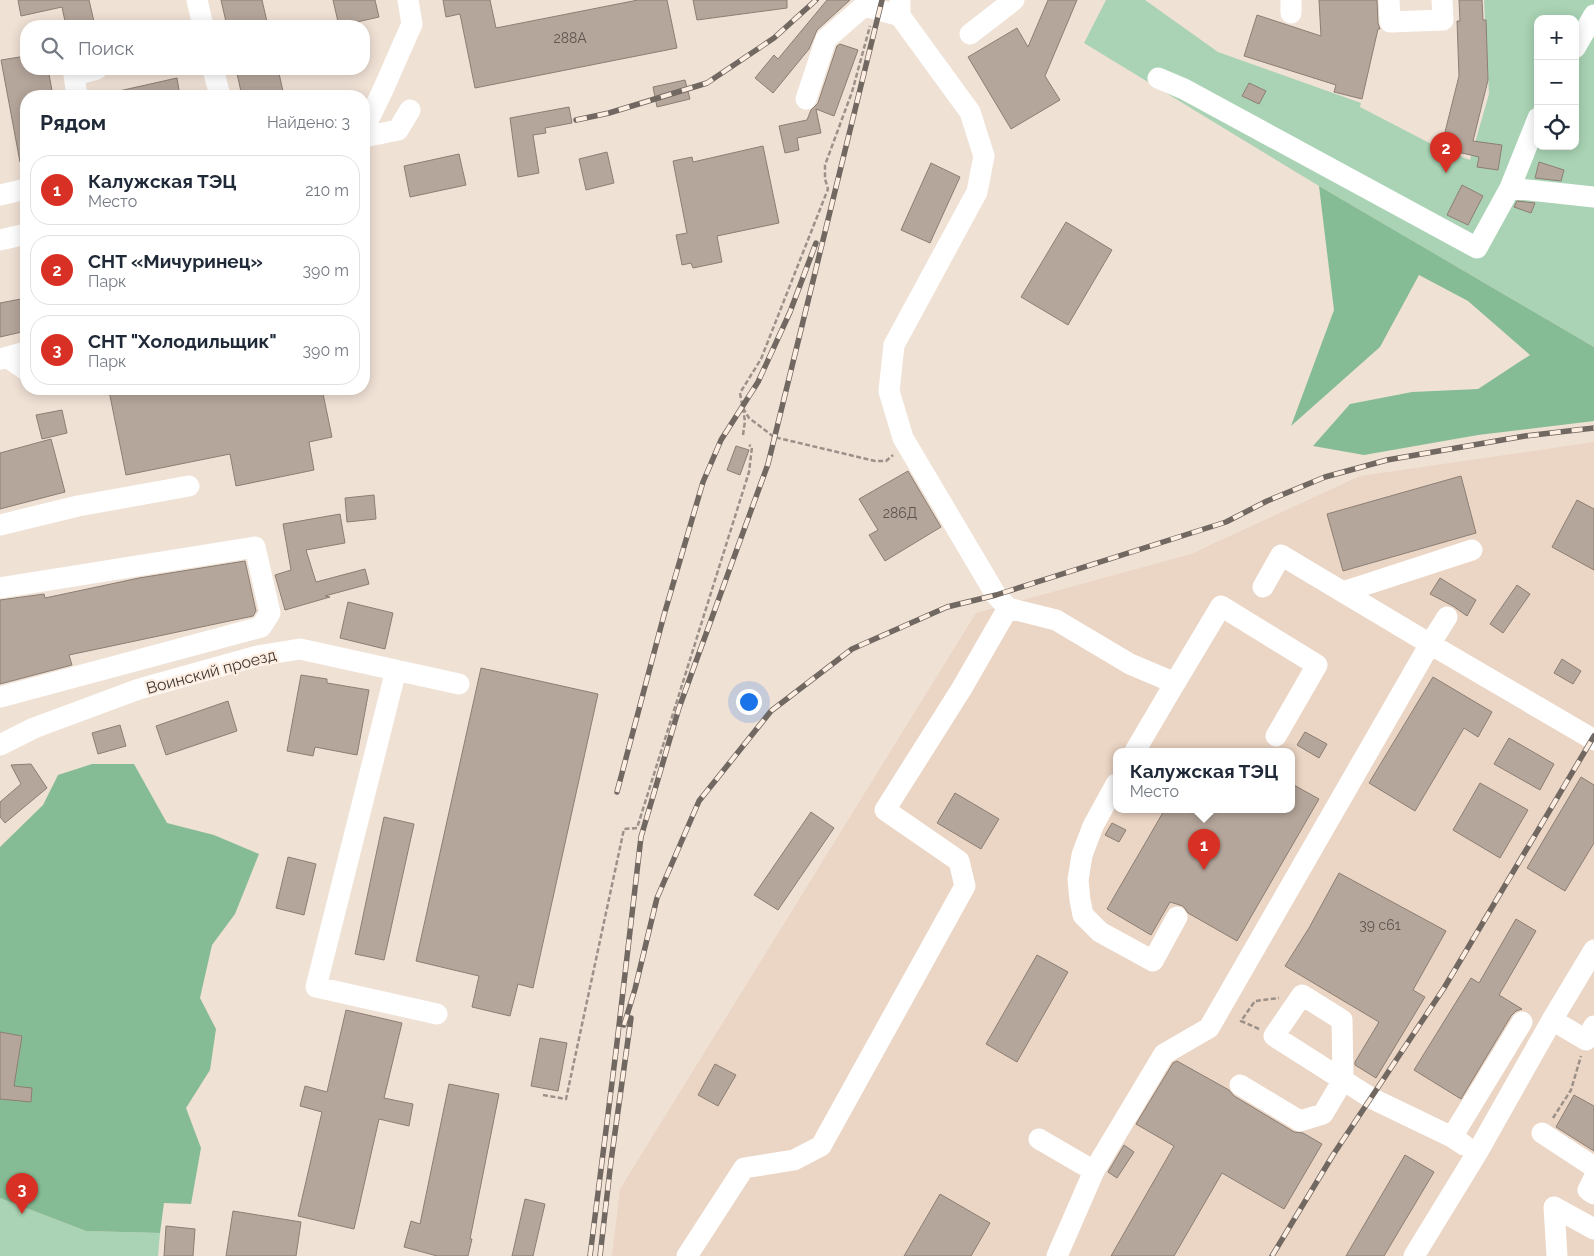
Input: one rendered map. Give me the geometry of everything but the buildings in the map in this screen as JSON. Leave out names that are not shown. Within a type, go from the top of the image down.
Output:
[{"type":"street","points":[[197,0],[202,20]]},
{"type":"street","points":[[373,95],[412,24],[408,0]]},
{"type":"street","points":[[970,34],[1014,0]]},
{"type":"street","points":[[1388,0],[1390,22],[1443,20],[1442,0]]},
{"type":"street","points":[[806,99],[826,40],[864,6],[874,10],[900,8],[970,112],[984,156],[977,192],[894,345],[889,391],[903,438],[996,595],[1008,608],[1056,620],[1130,664],[1175,683]]},
{"type":"street","points":[[1579,41],[1594,15]]},
{"type":"street","points":[[74,75],[76,90]]},
{"type":"street","points":[[215,75],[218,90]]},
{"type":"street","points":[[1158,78],[1184,89],[1477,248],[1510,188],[1534,128]]},
{"type":"street","points":[[370,136],[398,130],[410,110]]},
{"type":"street","points":[[1510,188],[1594,197]]},
{"type":"street","points":[[0,195],[20,190]]},
{"type":"street","points":[[0,240],[20,235]]},
{"type":"street","points":[[0,525],[78,506],[189,486]]},
{"type":"street","points":[[0,588],[255,547],[270,614],[261,627],[0,697]]},
{"type":"street","points":[[1343,592],[1472,550]]},
{"type":"street","points":[[1263,586],[1281,555],[1594,740]]},
{"type":"street","points":[[1137,748],[1220,606],[1316,665],[1276,736]]},
{"type":"street","points":[[687,1256],[744,1168],[794,1160],[821,1146],[965,886],[958,860],[885,810],[962,688],[1008,608]]},
{"type":"street","points":[[1057,1256],[1094,1171],[1164,1054],[1209,1028],[1447,616]]},
{"type":"street","name":"Воинский проезд","points":[[0,745],[34,728],[139,689],[257,656],[300,650],[459,684]]},
{"type":"street","points":[[396,670],[316,987],[437,1014]]},
{"type":"street","points":[[1113,789],[1093,826],[1082,855],[1078,880],[1083,915],[1100,932],[1153,961],[1177,917]]},
{"type":"street","points":[[1414,1256],[1477,1153],[1594,950]]},
{"type":"street","points":[[1240,1084],[1300,1121],[1323,1114],[1344,1080],[1342,1020],[1302,995],[1274,1036],[1344,1080],[1371,1098],[1452,1137],[1477,1153]]},
{"type":"street","points":[[1552,1020],[1590,1033]]},
{"type":"street","points":[[1452,1137],[1522,1022]]},
{"type":"street","points":[[1542,1133],[1594,1167]]},
{"type":"street","points":[[1040,1139],[1094,1171]]},
{"type":"street","points":[[1594,1178],[1588,1190],[1594,1194]]},
{"type":"street","points":[[1557,1256],[1554,1207],[1594,1229]]},
{"type":"path","points":[[743,435],[745,421],[740,392],[761,359],[828,189],[824,165],[852,92],[874,10]]},
{"type":"path","points":[[742,407],[749,418],[774,437],[875,461],[886,461],[894,454]]},
{"type":"path","points":[[543,1095],[566,1100],[624,829],[637,828],[749,472],[752,447],[749,445]]},
{"type":"path","points":[[1274,1036],[1241,1021],[1255,1000],[1302,995]]},
{"type":"path","points":[[1542,1133],[1571,1090],[1590,1033]]},
{"type":"shaded area","points":[[1594,442],[1594,1256],[612,1256],[620,1189],[976,613],[1191,554],[1360,476]]},
{"type":"green space","points":[[1106,0],[1145,0],[1218,52],[1361,103],[1360,107],[1441,149],[1470,160],[1489,94],[1484,0],[1594,0],[1594,347],[1319,186],[1084,43]]},
{"type":"green space","points":[[1319,186],[1594,347],[1594,421],[1478,435],[1364,455],[1313,446],[1350,404],[1412,392],[1478,389],[1530,355],[1468,301],[1419,275],[1380,347],[1291,426],[1334,310]]},
{"type":"green space","points":[[92,764],[134,764],[167,823],[214,835],[259,854],[235,914],[212,945],[200,998],[216,1029],[210,1070],[186,1108],[201,1148],[191,1204],[164,1203],[160,1233],[86,1231],[0,1198],[0,847],[43,805],[58,775]]},
{"type":"green space","points":[[0,1198],[86,1231],[160,1233],[158,1256],[0,1256]]},
{"type":"railway","points":[[576,120],[609,113],[707,83],[774,38],[816,0]]},
{"type":"railway","points":[[590,1256],[641,837],[679,708],[768,464],[882,0]]},
{"type":"railway","points":[[617,792],[664,615],[703,482],[721,440],[758,382],[790,312],[816,243]]},
{"type":"railway","points":[[624,1025],[635,989],[657,898],[699,801],[771,711],[852,649],[947,607],[996,595],[1226,522],[1267,501],[1325,477],[1387,460],[1525,436],[1594,428]]},
{"type":"railway","points":[[1272,1256],[1333,1155],[1444,988],[1594,736]]},
{"type":"railway","points":[[600,1256],[631,1018]]},
{"type":"place","name":"СНТ «Мичуринец»","points":[[1446,173]]},
{"type":"place","name":"Калужская ТЭЦ","points":[[1204,870]]},
{"type":"place","name":"СНТ \"Холодильщик\"","points":[[22,1214]]}]
